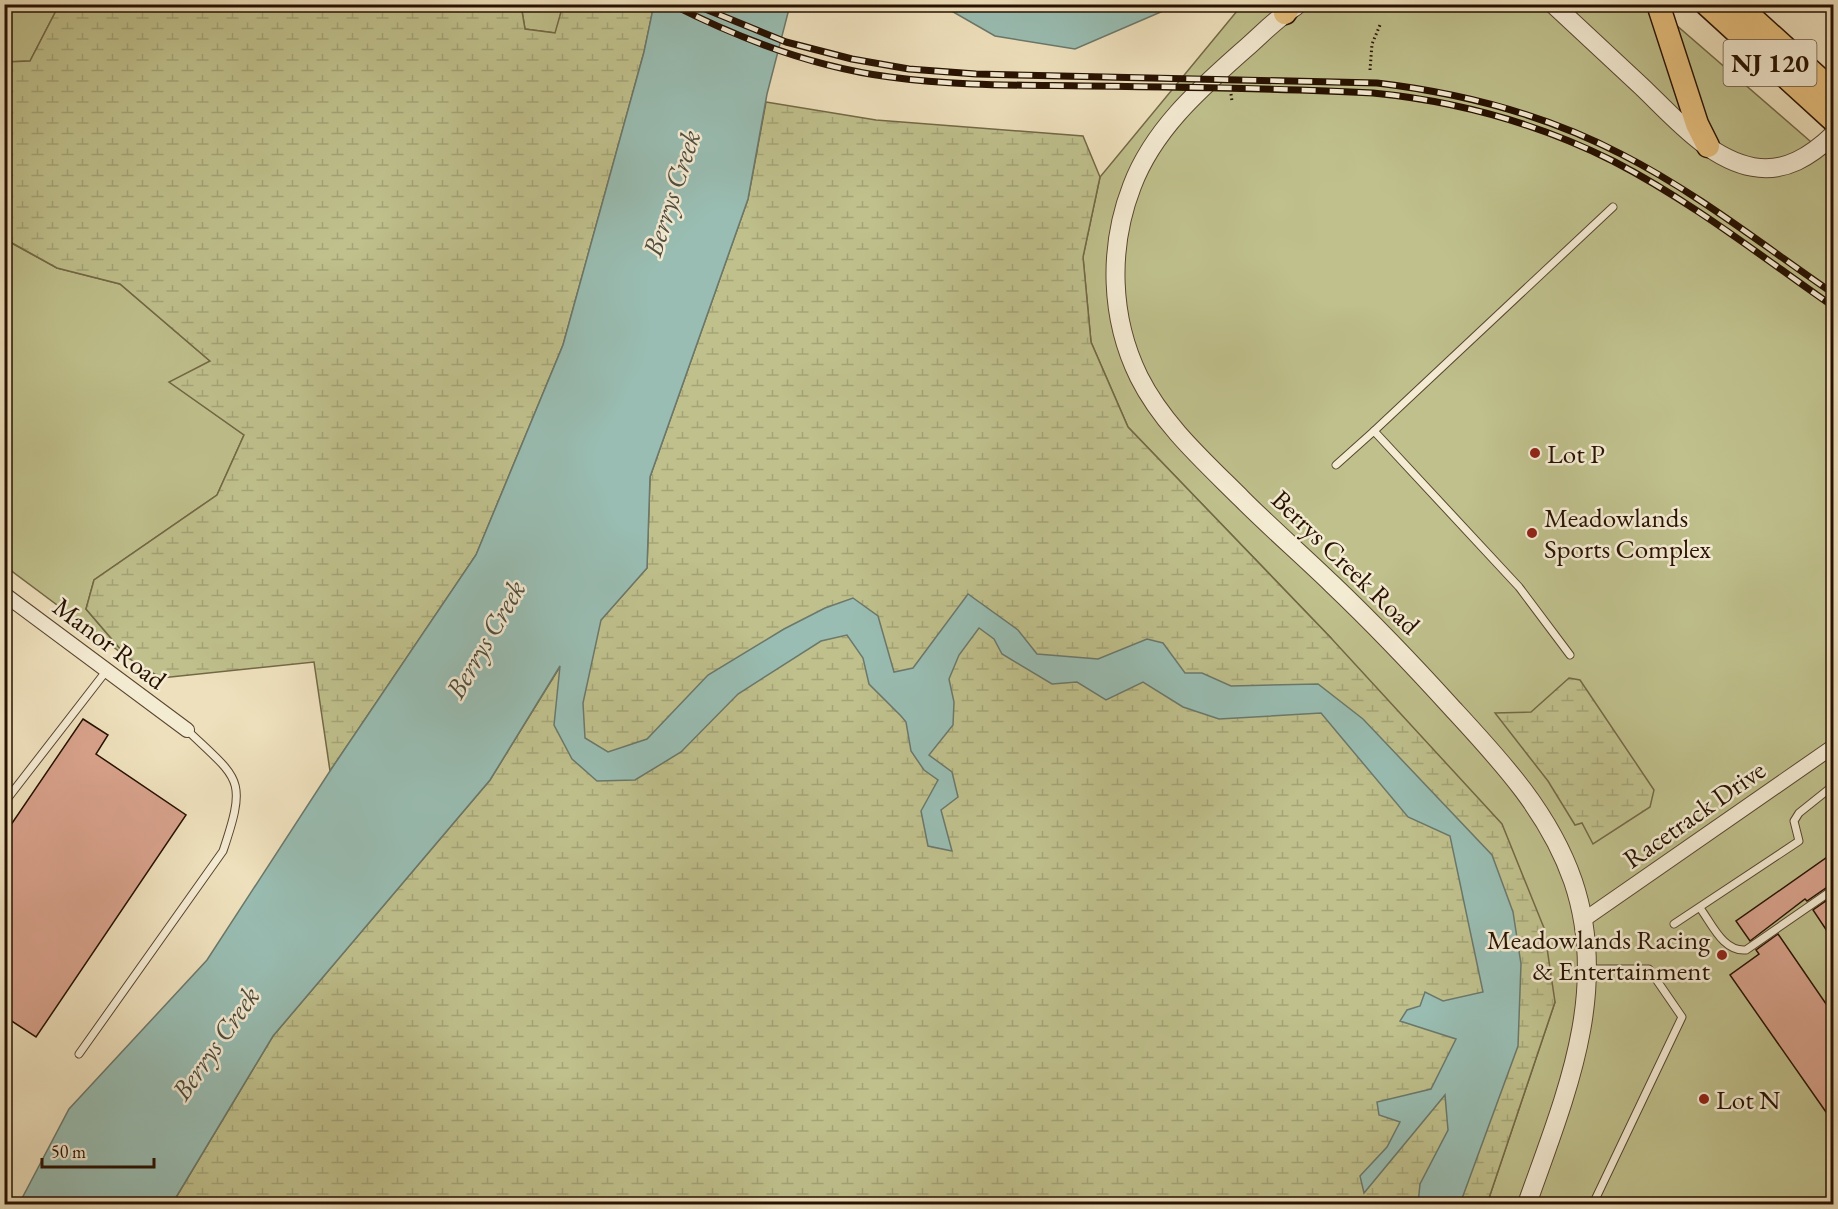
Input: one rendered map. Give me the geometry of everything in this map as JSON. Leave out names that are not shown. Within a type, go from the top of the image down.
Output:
[{"type":"main road","points":[[1658,4],[1697,124],[1708,146]]},
{"type":"main road","name":"NJ 120","points":[[1706,4],[1833,121]]},
{"type":"main road","name":"NJ 120","points":[[1737,4],[1833,92]]},
{"type":"street","points":[[1553,4],[1708,146],[1741,164],[1775,168],[1805,157],[1833,134]]},
{"type":"street","name":"Berrys Creek Road","points":[[1292,7],[1176,114],[1158,137],[1135,179],[1122,216],[1116,254],[1116,292],[1126,345],[1149,395],[1183,439],[1397,649],[1515,777],[1538,810],[1558,845],[1572,879],[1582,921],[1587,969],[1585,1015],[1578,1054],[1527,1204]]},
{"type":"street","name":"Manor Road","points":[[4,594],[187,730]]},
{"type":"street","name":"Racetrack Drive","points":[[1582,921],[1833,746]]},
{"type":"lane","points":[[1336,465],[1613,207]]},
{"type":"lane","points":[[1374,431],[1515,582],[1570,655]]},
{"type":"lane","points":[[4,803],[107,670]]},
{"type":"lane","points":[[79,1054],[223,851],[231,828],[238,791],[232,773],[187,730]]},
{"type":"lane","points":[[1674,924],[1799,841],[1794,821],[1799,813],[1833,785]]},
{"type":"lane","points":[[1700,908],[1727,946],[1736,951],[1746,950],[1833,889]]},
{"type":"lane","points":[[1587,969],[1649,969],[1682,1017],[1593,1204]]},
{"type":"path","points":[[1370,70],[1372,44],[1380,25]]},
{"type":"path","points":[[1231,94],[1232,101]]},
{"type":"green space","points":[[5,5],[59,5],[30,61],[5,62]]},
{"type":"green space","points":[[59,5],[521,5],[525,29],[555,33],[563,5],[654,5],[644,52],[563,345],[476,555],[330,771],[314,662],[161,678],[128,658],[86,609],[94,580],[217,495],[244,435],[169,382],[210,361],[120,284],[57,268],[5,239],[5,62],[30,61]]},
{"type":"green space","points":[[521,5],[563,5],[556,33],[525,29]]},
{"type":"green space","name":"Meadowlands Sports Complex","points":[[1242,5],[1653,5],[1833,161],[1833,1204],[1487,1204],[1555,1002],[1331,638],[1128,427],[1091,342],[1083,257],[1100,177]]},
{"type":"green space","points":[[766,102],[876,120],[1083,136],[1100,177],[1083,257],[1091,342],[1128,427],[1331,638],[1502,824],[1544,928],[1555,1002],[1487,1204],[172,1204],[273,1036],[490,780],[561,665],[647,568],[650,477],[748,199]]},
{"type":"green space","points":[[4,239],[57,268],[120,284],[211,362],[170,382],[244,435],[217,495],[94,580],[86,609],[128,658],[5,566]]},
{"type":"green space","points":[[1569,678],[1580,680],[1654,790],[1650,807],[1593,844],[1582,823],[1575,825],[1548,781],[1495,713],[1531,712]]},
{"type":"water","name":"Berrys Creek","points":[[654,4],[790,5],[767,94],[748,199],[650,477],[647,568],[601,620],[583,703],[585,738],[608,752],[647,739],[708,675],[784,629],[825,608],[853,598],[878,616],[894,672],[913,668],[968,594],[1018,630],[1037,654],[1098,659],[1147,639],[1163,643],[1185,673],[1202,673],[1231,686],[1318,684],[1363,719],[1492,855],[1513,912],[1521,964],[1518,1046],[1460,1204],[1418,1204],[1420,1184],[1448,1130],[1445,1095],[1364,1193],[1360,1176],[1387,1147],[1400,1122],[1379,1115],[1377,1102],[1431,1089],[1456,1039],[1400,1021],[1407,1010],[1420,1006],[1425,992],[1443,1001],[1483,992],[1450,836],[1408,817],[1321,713],[1219,719],[1183,707],[1143,682],[1106,700],[1077,682],[1052,684],[1002,654],[994,639],[979,628],[959,655],[949,679],[954,702],[953,725],[929,755],[952,772],[958,797],[941,810],[952,851],[928,846],[921,811],[938,780],[924,770],[911,751],[906,722],[869,684],[863,658],[847,635],[821,641],[738,694],[681,752],[635,780],[597,781],[572,759],[554,725],[560,666],[490,780],[273,1036],[172,1204],[19,1204],[69,1109],[207,960],[330,771],[476,555],[563,345],[644,52]]},
{"type":"water","points":[[941,5],[1177,5],[1075,49],[995,36]]},
{"type":"building","points":[[83,719],[108,735],[96,754],[186,815],[36,1037],[4,1016],[4,835]]},
{"type":"building","points":[[1833,853],[1833,883],[1807,901],[1805,899],[1750,941],[1736,921]]},
{"type":"building","points":[[1833,896],[1833,940],[1813,910]]},
{"type":"building","points":[[1778,934],[1833,1014],[1833,1122],[1730,975],[1759,954],[1756,950]]},
{"type":"railway","points":[[671,4],[724,29],[777,50],[833,66],[890,77],[988,84],[1373,93],[1435,102],[1496,116],[1584,147],[1642,177],[1726,230],[1834,307]]},
{"type":"railway","points":[[693,4],[786,42],[852,59],[909,69],[976,74],[1377,83],[1471,99],[1562,127],[1649,169],[1703,202],[1834,294]]},
{"type":"place","name":"Lot P","points":[[1535,453]]},
{"type":"place","name":"Meadowlands Sports Complex","points":[[1532,533]]},
{"type":"place","name":"Meadowlands Racing & Entertainment","points":[[1722,955]]},
{"type":"place","name":"Lot N","points":[[1704,1099]]}]
